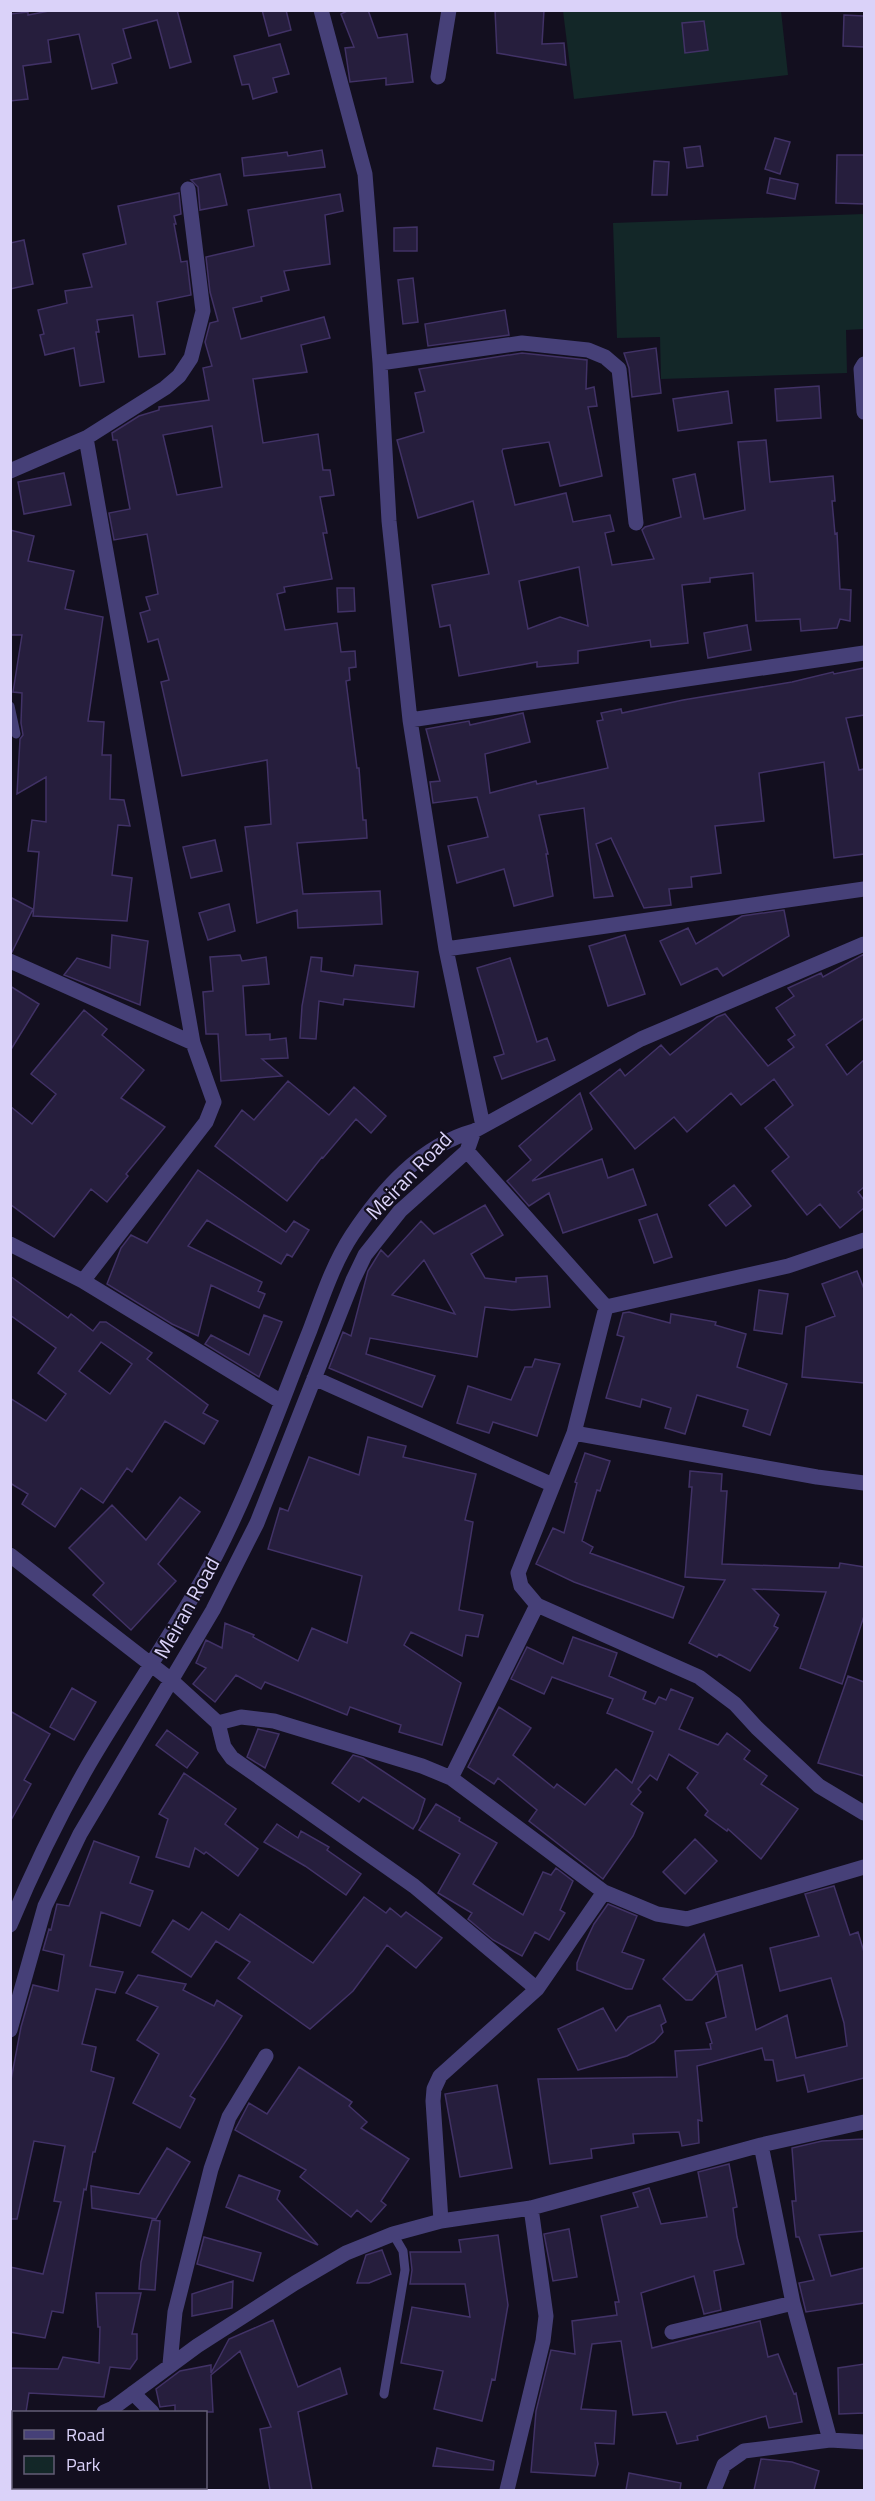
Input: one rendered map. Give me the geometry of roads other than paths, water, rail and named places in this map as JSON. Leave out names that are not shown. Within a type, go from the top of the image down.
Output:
[{"type":"street","points":[[321,10],[365,174],[380,363],[389,521],[410,720],[446,948],[478,1128],[641,1039],[864,944]]},
{"type":"street","points":[[438,77],[449,10]]},
{"type":"street","points":[[10,471],[86,438],[165,388],[179,376],[192,358],[203,311],[188,189]]},
{"type":"street","points":[[380,363],[522,343],[588,350],[605,357],[619,369],[636,523]]},
{"type":"street","points":[[864,364],[861,369],[864,412]]},
{"type":"street","points":[[83,1281],[206,1122],[213,1101],[193,1043],[86,438]]},
{"type":"street","points":[[410,720],[864,653]]},
{"type":"street","points":[[446,948],[864,889]]},
{"type":"street","points":[[10,961],[193,1043]]},
{"type":"street","name":"Meiran Road","points":[[10,2030],[45,1906],[80,1834],[213,1610],[257,1523],[352,1280],[365,1255],[400,1211],[467,1151],[478,1128]]},
{"type":"street","name":"Meiran Road","points":[[10,1925],[29,1880],[83,1774],[215,1557],[246,1491],[326,1287],[351,1237],[387,1190],[421,1156],[455,1136],[478,1128]]},
{"type":"street","points":[[467,1151],[606,1307]]},
{"type":"street","points":[[606,1307],[788,1266],[864,1240]]},
{"type":"street","points":[[10,1244],[83,1281],[280,1401]]},
{"type":"street","points":[[606,1307],[574,1433],[518,1573],[521,1586],[537,1605],[699,1677],[735,1704],[757,1728],[819,1786],[864,1813]]},
{"type":"street","points":[[314,1378],[553,1485]]},
{"type":"street","points":[[574,1433],[817,1477],[864,1483]]},
{"type":"street","points":[[10,1555],[150,1666],[171,1680],[218,1723],[224,1747],[232,1758],[414,1886],[537,1989]]},
{"type":"street","points":[[451,1778],[537,1605]]},
{"type":"street","points":[[218,1723],[241,1717],[274,1721],[422,1766],[451,1778],[604,1892],[657,1914],[687,1919],[864,1867]]},
{"type":"street","points":[[441,2221],[432,2101],[440,2076],[537,1989],[604,1892]]},
{"type":"street","points":[[170,2364],[175,2312],[211,2169],[229,2117],[266,2056]]},
{"type":"street","points":[[106,2411],[170,2364],[336,2259],[393,2234],[441,2221],[531,2208],[761,2145],[864,2122]]},
{"type":"street","points":[[761,2145],[794,2303],[830,2440]]},
{"type":"street","points":[[507,2490],[543,2341],[546,2316],[531,2208]]},
{"type":"street","points":[[672,2332],[794,2303]]},
{"type":"street","points":[[133,2393],[151,2411]]},
{"type":"street","points":[[714,2490],[724,2465],[744,2451],[830,2440],[864,2442]]},
{"type":"lane","points":[[10,706],[16,734]]},
{"type":"lane","points":[[384,2394],[405,2270],[403,2251],[393,2234]]}]
